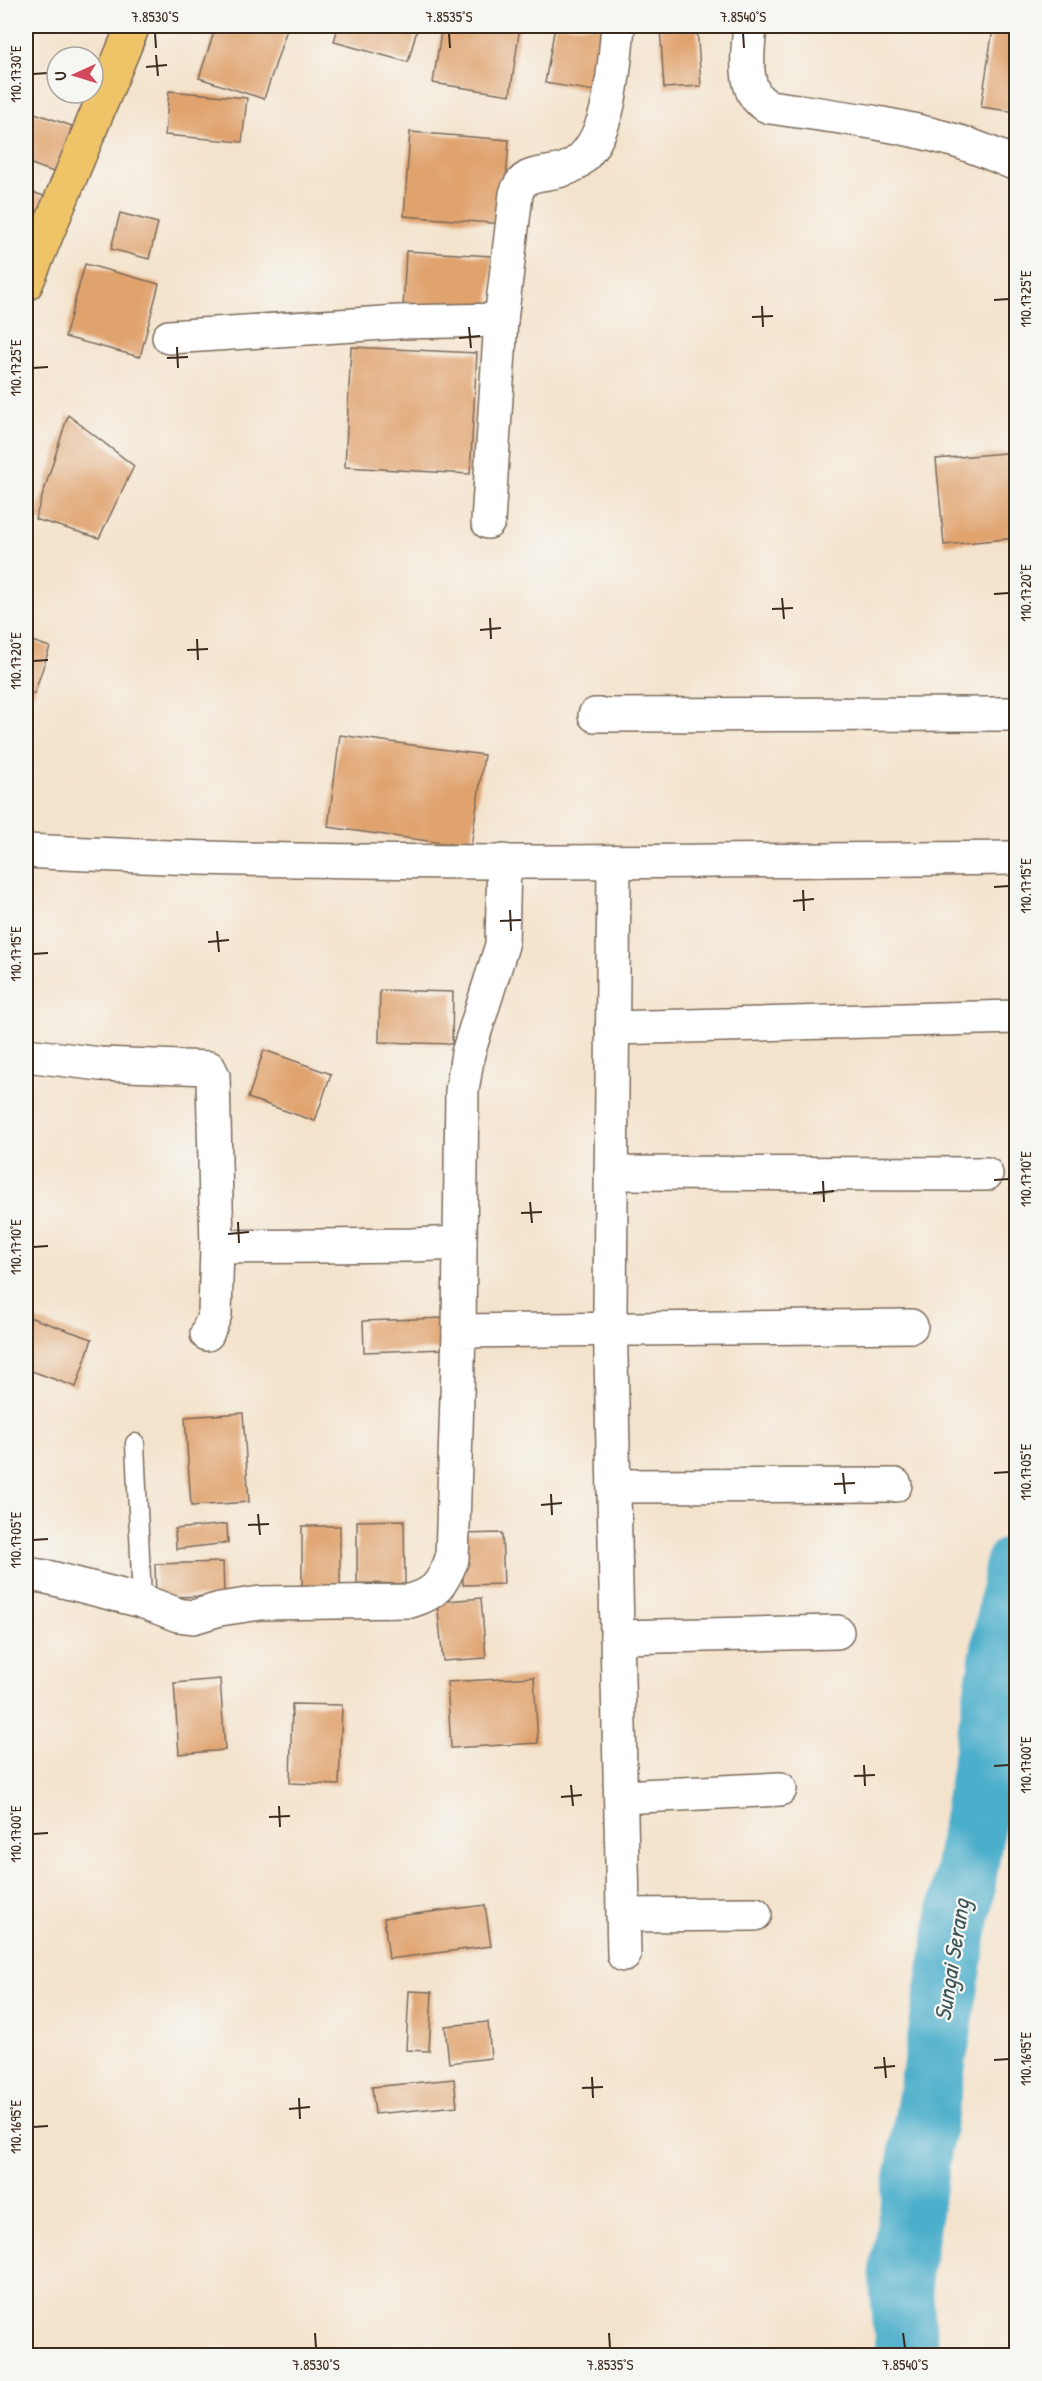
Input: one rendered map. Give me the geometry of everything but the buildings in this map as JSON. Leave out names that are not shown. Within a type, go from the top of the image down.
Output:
[{"type":"main road","points":[[26,284],[133,26]]},
{"type":"street","points":[[488,522],[501,320],[516,194],[520,183],[527,177],[543,175],[571,166],[588,149],[599,131],[611,97],[618,26]]},
{"type":"street","points":[[750,26],[749,80],[755,98],[762,104],[921,131],[959,142],[1017,164]]},
{"type":"street","points":[[169,337],[399,322],[501,320]]},
{"type":"street","points":[[595,715],[1017,714]]},
{"type":"street","points":[[26,851],[118,855],[614,862],[1017,858]]},
{"type":"street","points":[[26,1574],[47,1577],[142,1601],[178,1615],[193,1617],[220,1609],[260,1603],[410,1601],[427,1597],[444,1580],[452,1559],[459,1330],[462,1090],[468,1053],[502,945],[504,861]]},
{"type":"street","points":[[614,862],[611,1330],[624,1955]]},
{"type":"street","points":[[612,1028],[1017,1017]]},
{"type":"street","points":[[26,1055],[100,1064],[209,1068],[213,1076],[217,1247],[215,1314],[207,1334]]},
{"type":"street","points":[[611,1173],[986,1174]]},
{"type":"street","points":[[217,1247],[460,1243]]},
{"type":"street","points":[[459,1330],[911,1326]]},
{"type":"street","points":[[614,1486],[895,1485]]},
{"type":"street","points":[[617,1637],[837,1632]]},
{"type":"street","points":[[621,1797],[780,1789]]},
{"type":"street","points":[[623,1916],[755,1914]]},
{"type":"lane","points":[[135,1443],[142,1601]]},
{"type":"waterway","name":"Sungai Serang","points":[[907,2356],[900,2275],[1016,1566]]}]
